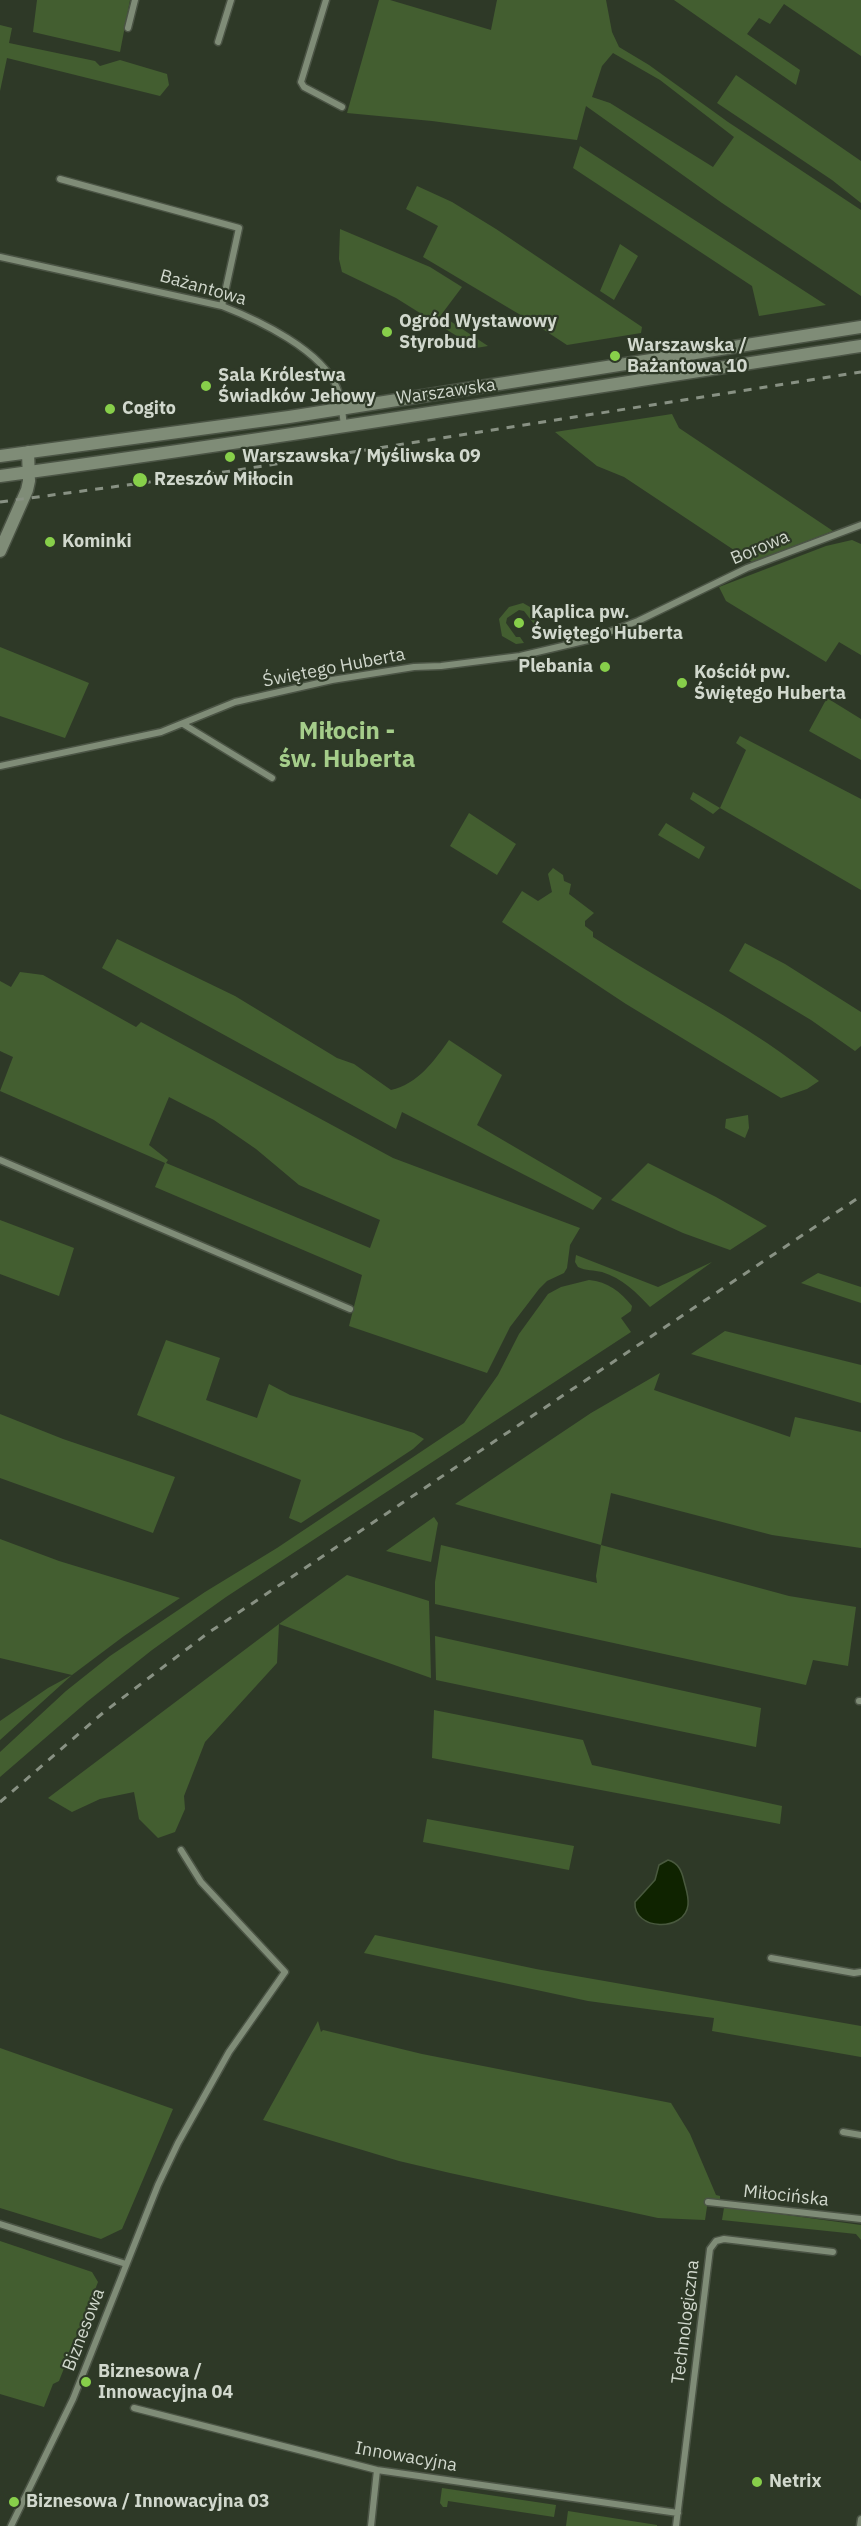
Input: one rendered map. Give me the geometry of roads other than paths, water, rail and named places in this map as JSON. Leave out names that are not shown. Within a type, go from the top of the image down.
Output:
[{"type":"main road","name":"Warszawska","points":[[0,456],[342,409],[861,327]]},
{"type":"main road","name":"Warszawska","points":[[0,476],[453,411],[861,346]]},
{"type":"main road","points":[[0,551],[27,490],[28,452]]},
{"type":"street","points":[[128,28],[135,0]]},
{"type":"street","points":[[218,42],[231,0]]},
{"type":"street","points":[[326,0],[301,82],[304,87],[342,107]]},
{"type":"street","points":[[60,179],[238,228],[222,306]]},
{"type":"street","name":"Bażantowa","points":[[0,257],[222,306],[252,318],[300,347],[327,372],[337,387],[344,425]]},
{"type":"street","name":"Borowa","points":[[672,603],[747,568],[861,525]]},
{"type":"street","name":"Świętego Huberta","points":[[0,766],[161,732],[235,702],[332,680],[520,656],[554,649],[602,636],[672,603]]},
{"type":"street","points":[[183,724],[272,778]]},
{"type":"street","points":[[0,1160],[350,1309]]},
{"type":"street","name":"Biznesowa","points":[[11,2526],[70,2407],[158,2185],[200,2101],[229,2052],[285,1972],[201,1882],[180,1850]]},
{"type":"street","points":[[771,1958],[854,1973],[861,1972]]},
{"type":"street","points":[[843,2132],[861,2134]]},
{"type":"street","name":"Miłocińska","points":[[708,2202],[861,2219]]},
{"type":"street","points":[[0,2224],[126,2264]]},
{"type":"street","name":"Technologiczna","points":[[676,2526],[710,2249],[716,2241],[724,2239],[833,2252]]},
{"type":"street","name":"Innowacyjna","points":[[134,2408],[377,2470],[678,2513]]},
{"type":"street","points":[[372,2526],[377,2470]]},
{"type":"street","points":[[860,2526],[861,2518]]},
{"type":"railway","points":[[0,502],[232,471],[861,372]]},
{"type":"railway","points":[[0,1802],[104,1712],[208,1633],[861,1196]]},
{"type":"place","name":"Ogród Wystawowy Styrobud","points":[[387,332]]},
{"type":"place","name":"Warszawska / Bażantowa 10","points":[[615,356]]},
{"type":"place","name":"Sala Królestwa Świadków Jehowy","points":[[206,386]]},
{"type":"place","name":"Cogito","points":[[110,409]]},
{"type":"place","name":"Warszawska / Myśliwska 09","points":[[230,457]]},
{"type":"place","name":"Rzeszów Miłocin","points":[[140,480]]},
{"type":"place","name":"Kominki","points":[[50,542]]},
{"type":"place","name":"Kaplica pw. Świętego Huberta","points":[[519,623]]},
{"type":"place","name":"Plebania","points":[[605,667]]},
{"type":"place","name":"Kościół pw. Świętego Huberta","points":[[682,683]]},
{"type":"place","name":"Biznesowa / Innowacyjna 04","points":[[86,2382]]},
{"type":"place","name":"Netrix","points":[[757,2482]]},
{"type":"place","name":"Biznesowa / Innowacyjna 03","points":[[14,2502]]},
{"type":"district","name":"Miłocin - św. Huberta","points":[[347,746]]}]
